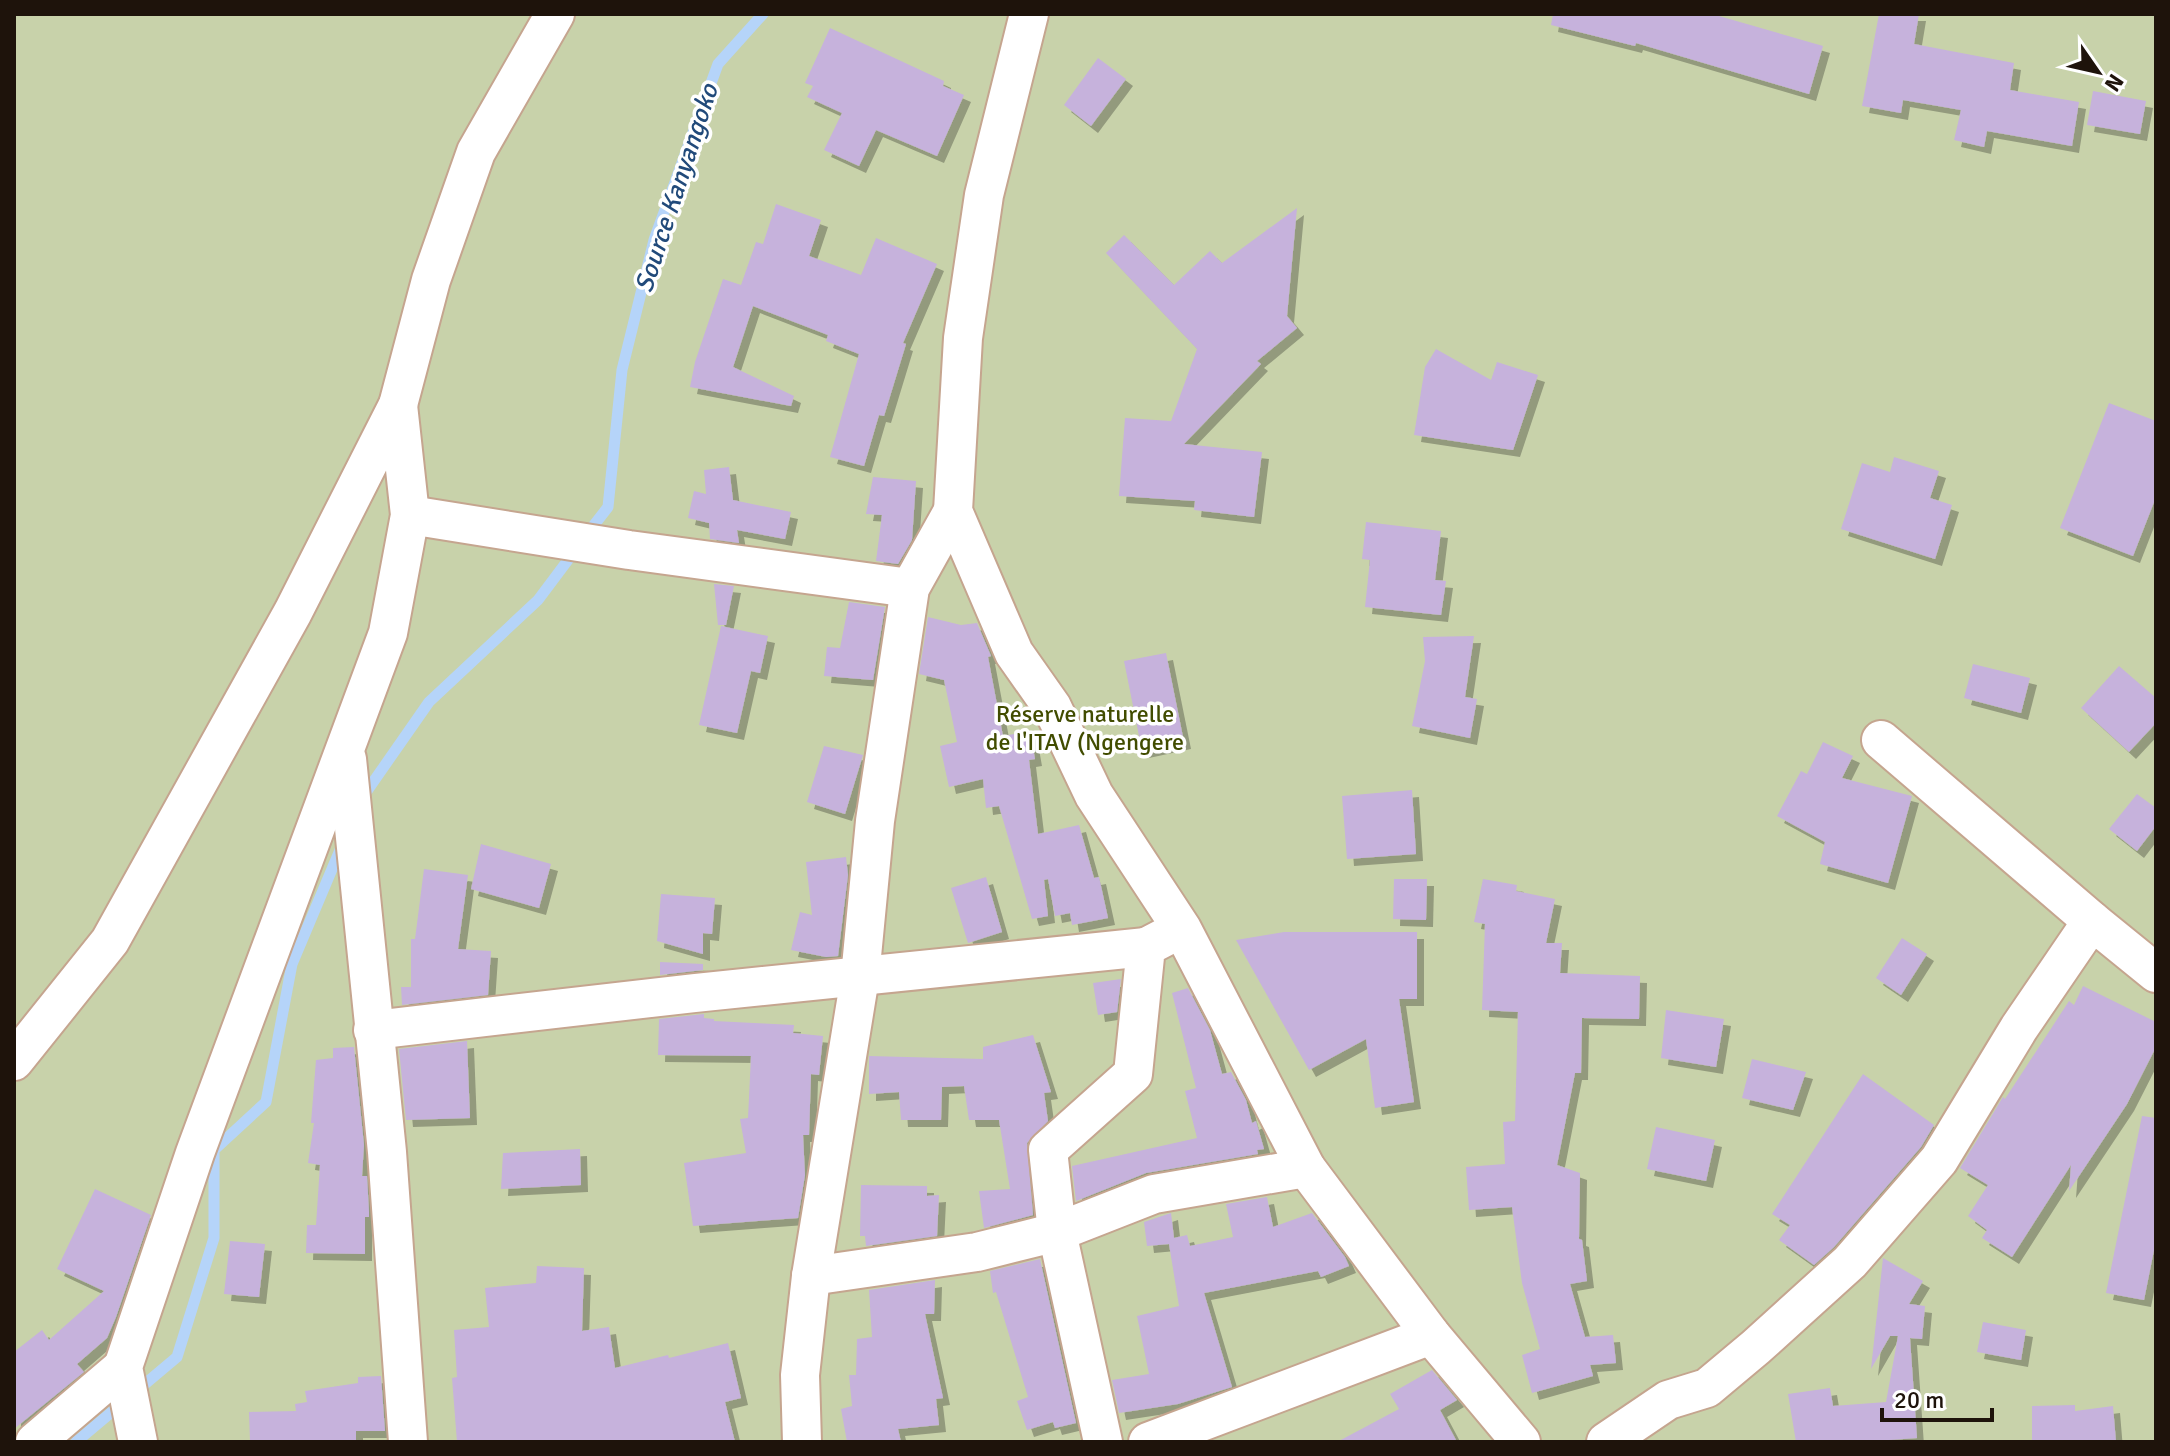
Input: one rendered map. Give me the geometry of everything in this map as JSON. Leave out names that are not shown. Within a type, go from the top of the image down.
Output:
[{"type":"street","points":[[14,1061],[110,941],[293,612],[398,405],[431,280],[476,152],[555,14]]},
{"type":"street","points":[[802,1442],[800,1375],[811,1276],[860,977],[875,821],[910,588],[953,511],[963,338],[984,195],[1029,14]]},
{"type":"street","points":[[138,1442],[123,1367],[195,1153],[388,633],[410,515],[398,405]]},
{"type":"street","points":[[953,511],[1014,653],[1052,707],[1094,795],[1182,929],[1306,1168],[1431,1335],[1521,1442]]},
{"type":"street","points":[[410,515],[629,550],[910,588]]},
{"type":"street","points":[[1881,740],[2156,973]]},
{"type":"street","points":[[346,752],[387,1152],[408,1442]]},
{"type":"street","points":[[1606,1442],[1668,1400],[1707,1388],[1850,1262],[1939,1160],[2019,1028],[2092,921]]},
{"type":"street","points":[[373,1030],[1146,947],[1182,929]]},
{"type":"street","points":[[1103,1442],[1057,1232],[1048,1150],[1133,1074],[1146,947]]},
{"type":"street","points":[[811,1276],[977,1252],[1057,1232],[1154,1194],[1306,1168]]},
{"type":"street","points":[[1148,1442],[1431,1335]]},
{"type":"street","points":[[35,1442],[123,1367]]},
{"type":"green space","name":"Réserve naturelle de l'ITAV (Ngengere","points":[[14,14],[2156,14],[2156,1442],[14,1442]]},
{"type":"building","points":[[1553,14],[1712,14],[1823,46],[1809,94],[1636,43],[1635,46],[1551,25]]},
{"type":"building","points":[[1879,14],[1919,14],[1914,44],[2014,63],[2010,90],[2079,102],[2072,146],[1987,131],[1984,147],[1954,140],[1961,110],[1903,100],[1901,113],[1862,106]]},
{"type":"building","points":[[830,28],[944,81],[943,86],[964,95],[937,156],[876,130],[859,166],[824,150],[842,113],[807,97],[813,86],[805,83]]},
{"type":"building","points":[[1098,58],[1126,79],[1091,126],[1064,105]]},
{"type":"building","points":[[2093,91],[2146,101],[2140,134],[2087,125]]},
{"type":"building","points":[[776,204],[821,220],[809,256],[861,275],[876,238],[937,264],[903,343],[906,344],[884,416],[879,415],[864,466],[830,457],[859,354],[826,341],[828,335],[753,306],[733,367],[794,396],[791,406],[690,387],[695,362],[723,279],[741,285],[756,242],[763,244]]},
{"type":"building","points":[[1297,208],[1287,316],[1297,328],[1257,361],[1261,364],[1184,444],[1262,452],[1254,517],[1194,510],[1195,501],[1119,496],[1125,418],[1171,421],[1197,349],[1106,253],[1124,235],[1174,285],[1210,251],[1222,263]]},
{"type":"building","points":[[1436,349],[1491,380],[1497,362],[1538,375],[1513,450],[1414,435],[1425,367]]},
{"type":"building","points":[[2109,403],[2156,421],[2156,497],[2133,556],[2060,528]]},
{"type":"building","points":[[1894,457],[1939,471],[1930,498],[1952,505],[1935,559],[1841,529],[1862,463],[1890,472]]},
{"type":"building","points":[[729,467],[733,500],[791,512],[785,539],[737,530],[739,543],[710,539],[709,523],[688,518],[694,491],[706,494],[704,470]]},
{"type":"building","points":[[873,477],[916,481],[912,540],[898,564],[876,561],[882,515],[866,514]]},
{"type":"building","points":[[1366,522],[1441,531],[1435,580],[1446,581],[1441,615],[1365,607],[1370,560],[1362,559]]},
{"type":"building","points":[[714,584],[734,586],[726,625],[718,625]]},
{"type":"building","points":[[849,602],[885,607],[873,680],[824,676],[827,647],[840,648]]},
{"type":"building","points":[[928,617],[961,625],[977,623],[991,656],[988,657],[1003,736],[1030,731],[1035,759],[1029,760],[1038,834],[1079,825],[1094,878],[1099,877],[1108,918],[1072,925],[1070,913],[1055,916],[1048,879],[1044,880],[1048,916],[1032,919],[999,806],[986,808],[983,779],[949,787],[940,746],[957,742],[944,680],[919,674]]},
{"type":"building","points":[[721,626],[768,636],[760,673],[751,671],[737,733],[699,725]]},
{"type":"building","points":[[1474,636],[1465,697],[1477,699],[1470,738],[1412,726],[1425,661],[1423,637]]},
{"type":"building","points":[[1166,653],[1184,742],[1142,751],[1124,661]]},
{"type":"building","points":[[1973,664],[2030,678],[2021,713],[1964,698]]},
{"type":"building","points":[[2119,666],[2156,698],[2156,723],[2129,752],[2081,708]]},
{"type":"building","points":[[1823,742],[1853,756],[1842,778],[1912,796],[1888,883],[1820,864],[1825,842],[1777,816],[1801,771],[1807,774]]},
{"type":"building","points":[[824,746],[863,755],[845,814],[807,802]]},
{"type":"building","points":[[1412,790],[1416,854],[1347,859],[1342,796]]},
{"type":"building","points":[[2137,794],[2156,808],[2156,826],[2137,851],[2109,829]]},
{"type":"building","points":[[481,844],[551,864],[539,908],[471,889]]},
{"type":"building","points":[[846,857],[848,875],[838,956],[826,957],[791,950],[800,912],[812,915],[806,862]]},
{"type":"building","points":[[424,869],[468,875],[458,949],[491,951],[488,995],[402,1005],[401,987],[411,987],[411,939],[415,939]]},
{"type":"building","points":[[986,877],[1002,932],[968,943],[951,888]]},
{"type":"building","points":[[1394,879],[1427,879],[1426,920],[1393,919]]},
{"type":"building","points":[[1483,879],[1517,885],[1516,891],[1555,899],[1546,943],[1562,943],[1560,973],[1640,976],[1639,1019],[1582,1018],[1581,1073],[1575,1073],[1557,1165],[1580,1173],[1579,1239],[1582,1240],[1587,1281],[1570,1284],[1585,1337],[1613,1335],[1616,1363],[1590,1365],[1593,1376],[1532,1393],[1522,1355],[1540,1349],[1522,1283],[1512,1207],[1469,1210],[1466,1167],[1505,1164],[1503,1122],[1515,1121],[1518,1012],[1482,1010],[1485,924],[1474,922]]},
{"type":"building","points":[[661,894],[715,898],[712,934],[703,933],[703,954],[657,941]]},
{"type":"building","points":[[1284,932],[1417,932],[1417,999],[1399,999],[1414,1102],[1375,1108],[1366,1039],[1309,1070],[1236,940]]},
{"type":"building","points":[[1902,938],[1927,954],[1901,995],[1876,978]]},
{"type":"building","points":[[660,962],[703,964],[703,970],[660,975]]},
{"type":"building","points":[[1121,979],[1117,1012],[1098,1015],[1093,983]]},
{"type":"building","points":[[2083,986],[2156,1022],[2156,1047],[2127,1104],[2069,1191],[2071,1165],[2012,1257],[1982,1238],[1987,1230],[1968,1216],[1988,1185],[1960,1168],[2003,1097],[2005,1099],[2069,1001],[2074,1005]]},
{"type":"building","points":[[1188,988],[1210,1030],[1222,1074],[1231,1072],[1246,1100],[1252,1123],[1256,1121],[1264,1149],[1257,1150],[1258,1154],[1146,1173],[1076,1201],[1072,1166],[1197,1138],[1185,1091],[1196,1088],[1172,993]]},
{"type":"building","points":[[1666,1010],[1724,1019],[1716,1067],[1661,1058]]},
{"type":"building","points":[[704,1014],[704,1018],[714,1021],[794,1025],[793,1033],[823,1036],[819,1075],[811,1074],[809,1135],[803,1135],[805,1175],[798,1218],[693,1226],[684,1163],[746,1153],[740,1119],[748,1118],[751,1056],[658,1055],[659,1019]]},
{"type":"building","points":[[1033,1035],[1051,1092],[1044,1093],[1048,1121],[1027,1143],[1033,1215],[984,1228],[979,1191],[1010,1189],[999,1120],[969,1120],[964,1086],[942,1087],[941,1120],[901,1120],[899,1092],[869,1094],[869,1056],[983,1059],[983,1047]]},
{"type":"building","points":[[467,1041],[470,1118],[406,1120],[399,1049]]},
{"type":"building","points":[[354,1047],[364,1145],[362,1176],[367,1176],[369,1212],[369,1217],[365,1217],[365,1254],[306,1253],[307,1225],[316,1225],[320,1165],[308,1163],[314,1123],[311,1123],[316,1060],[333,1058],[333,1048]]},
{"type":"building","points":[[1752,1059],[1806,1072],[1793,1110],[1742,1098]]},
{"type":"building","points":[[1863,1074],[1934,1125],[1921,1147],[1834,1247],[1814,1265],[1779,1240],[1790,1225],[1772,1214]]},
{"type":"building","points":[[2142,1116],[2156,1118],[2156,1240],[2144,1300],[2106,1293]]},
{"type":"building","points":[[1656,1127],[1715,1140],[1706,1181],[1647,1169]]},
{"type":"building","points":[[580,1149],[581,1185],[501,1189],[503,1153]]},
{"type":"building","points":[[861,1185],[927,1186],[927,1196],[939,1195],[937,1236],[866,1246],[865,1236],[860,1236]]},
{"type":"building","points":[[95,1189],[151,1215],[107,1338],[77,1364],[84,1372],[14,1429],[14,1352],[42,1330],[49,1340],[104,1291],[57,1269]]},
{"type":"building","points":[[1267,1197],[1273,1227],[1312,1213],[1349,1266],[1321,1277],[1318,1271],[1204,1293],[1232,1387],[1178,1404],[1119,1413],[1112,1380],[1149,1374],[1137,1316],[1179,1306],[1169,1244],[1147,1246],[1144,1222],[1171,1213],[1174,1238],[1187,1235],[1190,1246],[1233,1237],[1226,1204]]},
{"type":"building","points":[[230,1241],[265,1244],[259,1297],[224,1294]]},
{"type":"building","points":[[1883,1258],[1923,1281],[1909,1304],[1925,1306],[1922,1339],[1910,1338],[1917,1438],[1796,1442],[1788,1394],[1830,1388],[1833,1406],[1886,1402],[1898,1336],[1890,1336],[1871,1369]]},
{"type":"building","points":[[1040,1259],[1076,1423],[1055,1428],[1053,1422],[1027,1430],[1017,1401],[1028,1397],[996,1292],[993,1293],[990,1271]]},
{"type":"building","points":[[537,1266],[584,1268],[582,1331],[609,1327],[615,1368],[728,1343],[741,1398],[725,1402],[735,1442],[457,1442],[452,1378],[457,1377],[454,1330],[489,1327],[485,1288],[536,1283]]},
{"type":"building","points":[[935,1280],[934,1314],[925,1314],[943,1398],[936,1399],[939,1425],[898,1429],[901,1442],[847,1442],[841,1409],[852,1406],[849,1375],[856,1375],[857,1339],[872,1337],[869,1290]]},
{"type":"building","points":[[1983,1322],[2026,1330],[2021,1360],[1977,1352]]},
{"type":"building","points":[[1432,1370],[1457,1400],[1440,1410],[1457,1442],[1337,1442],[1399,1409],[1390,1394]]},
{"type":"building","points":[[381,1376],[385,1431],[356,1431],[356,1442],[250,1442],[249,1412],[296,1411],[295,1404],[307,1402],[305,1391],[358,1383],[358,1377]]},
{"type":"building","points":[[2075,1405],[2075,1411],[2113,1406],[2116,1442],[2032,1442],[2032,1406]]},
{"type":"waterway","name":"Source Kanyangoko","points":[[587,534],[608,507],[622,370],[654,240],[718,64],[763,14]]},
{"type":"waterway","name":"Source Kanyangoko","points":[[362,798],[429,702],[538,600],[577,548]]},
{"type":"waterway","name":"Source Kanyangoko","points":[[76,1442],[177,1357],[214,1238],[214,1150],[266,1102],[292,964],[343,843]]}]
